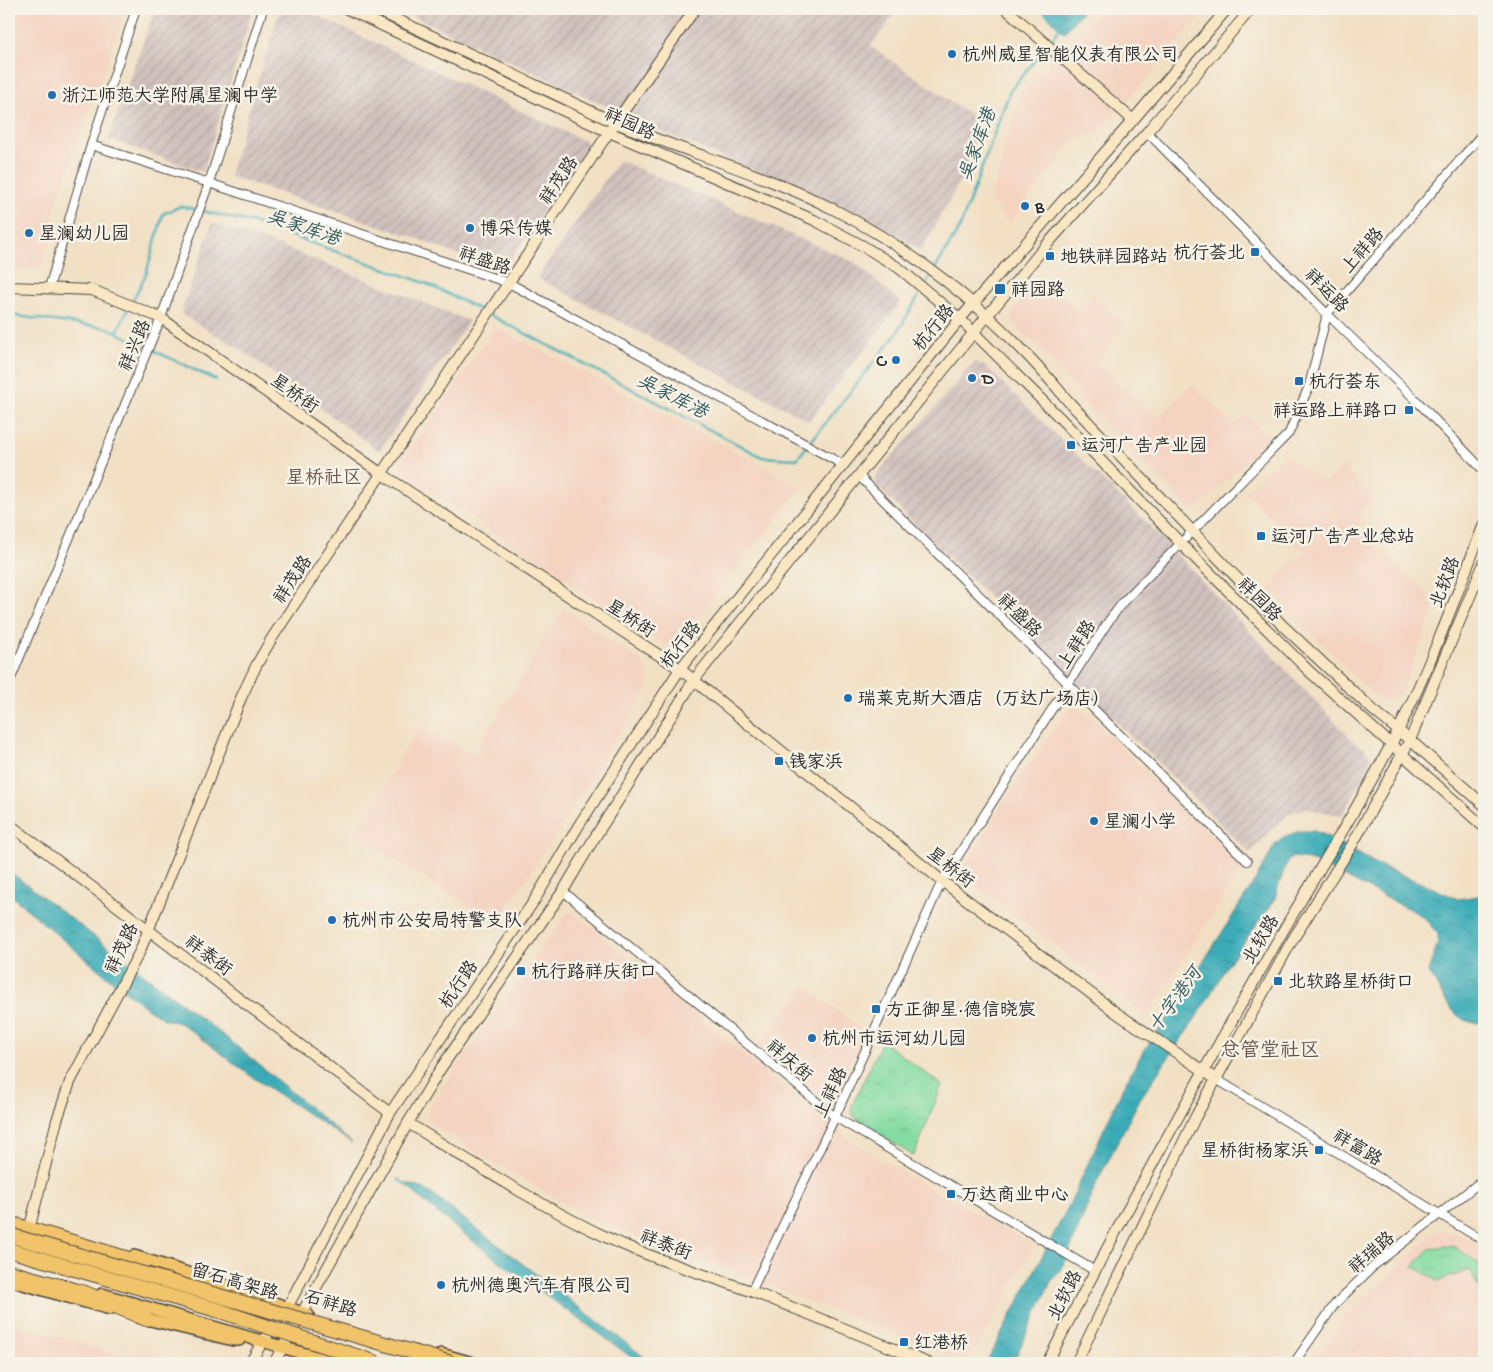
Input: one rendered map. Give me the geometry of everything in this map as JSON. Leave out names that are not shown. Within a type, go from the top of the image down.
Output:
[{"type":"highway","points":[[9,1222],[142,1263]]},
{"type":"highway","name":"留石高架路","points":[[9,1234],[451,1363]]},
{"type":"highway","name":"留石高架路","points":[[9,1250],[217,1310],[377,1363]]},
{"type":"highway","points":[[9,1272],[84,1293],[113,1305],[146,1314]]},
{"type":"main road","name":"祥园路","points":[[346,9],[610,132],[814,220],[899,268],[960,319],[1311,673],[1484,827]]},
{"type":"main road","name":"祥园路","points":[[374,9],[616,123],[774,183],[834,210],[886,238],[914,257],[987,316],[1041,369],[1068,401],[1282,625],[1328,669],[1484,805]]},
{"type":"main road","name":"祥茂路","points":[[30,1226],[64,1098],[74,1072],[140,951],[240,698],[257,664],[272,638],[479,327],[695,9]]},
{"type":"main road","points":[[1006,9],[1133,120]]},
{"type":"main road","name":"杭行路","points":[[250,1363],[287,1308],[390,1112],[534,901],[579,825],[680,669],[842,464],[960,319],[1227,9]]},
{"type":"main road","name":"杭行路","points":[[274,1363],[441,1068],[564,891],[592,842],[694,680],[973,332],[1251,9]]},
{"type":"main road","name":"星桥街","points":[[9,287],[92,290],[161,318],[382,474],[680,669],[942,881],[1118,1014],[1216,1079]]},
{"type":"main road","name":"北软路","points":[[1047,1363],[1145,1176],[1264,964],[1340,838],[1391,744],[1447,620],[1484,524]]},
{"type":"main road","name":"北软路","points":[[1076,1363],[1196,1116],[1290,944],[1331,880],[1410,740],[1484,563]]},
{"type":"main road","name":"祥泰街","points":[[9,824],[390,1112]]},
{"type":"main road","name":"祥泰街","points":[[408,1124],[520,1192],[593,1230],[671,1264],[751,1292],[928,1363]]},
{"type":"main road","name":"石祥路","points":[[9,1222],[30,1226],[176,1268],[225,1284],[301,1313],[473,1363]]},
{"type":"main road","points":[[142,1263],[210,1285],[225,1284]]},
{"type":"main road","points":[[9,1267],[146,1314],[233,1340],[263,1341],[336,1363]]},
{"type":"main road","points":[[9,1280],[146,1314]]},
{"type":"street","points":[[49,288],[91,145],[136,9]]},
{"type":"street","name":"祥兴路","points":[[9,683],[161,318],[209,182],[263,9]]},
{"type":"street","name":"祥运路","points":[[1147,132],[1327,314],[1417,401],[1484,472]]},
{"type":"street","name":"上祥路","points":[[751,1292],[835,1117],[942,881],[1108,622],[1124,602],[1192,530],[1289,433],[1309,386],[1327,314],[1484,132]]},
{"type":"street","name":"祥盛路","points":[[91,145],[209,182],[509,283],[842,464]]},
{"type":"street","name":"祥盛路","points":[[858,476],[1246,861]]},
{"type":"street","name":"祥庆街","points":[[564,891],[835,1117],[1095,1271]]},
{"type":"street","name":"祥富路","points":[[1216,1079],[1484,1241]]},
{"type":"street","name":"祥瑞路","points":[[1294,1363],[1335,1304],[1376,1264],[1484,1180]]},
{"type":"shaded area","name":"浙江师范大学附属星澜中学","points":[[9,9],[126,9],[58,197],[42,269],[9,270]]},
{"type":"shaded area","points":[[155,9],[253,9],[203,172],[108,139]]},
{"type":"shaded area","points":[[280,9],[303,9],[589,143],[502,273],[411,236],[229,176]]},
{"type":"shaded area","points":[[397,9],[884,9],[893,16],[870,46],[975,118],[973,147],[965,172],[921,251],[892,233],[855,214],[656,129]]},
{"type":"shaded area","points":[[1101,9],[1206,9],[1103,128],[1070,145],[1009,223],[991,201],[1019,98]]},
{"type":"shaded area","points":[[619,160],[854,262],[901,302],[809,421],[537,278]]},
{"type":"shaded area","points":[[212,223],[271,242],[469,321],[379,451],[240,349],[181,314]]},
{"type":"shaded area","points":[[1045,277],[1077,310],[1091,292],[1124,325],[1098,362],[1158,418],[1192,385],[1235,425],[1247,414],[1270,438],[1198,508],[1191,510],[1087,406],[1057,365],[1012,321],[1016,306]]},
{"type":"shaded area","points":[[496,328],[633,397],[802,487],[680,638],[671,643],[661,643],[530,555],[407,477],[403,468],[403,460]]},
{"type":"shaded area","points":[[976,362],[986,367],[1148,524],[1356,744],[1364,748],[1370,756],[1371,764],[1342,816],[1305,808],[1288,815],[1250,853],[877,487],[874,478]]},
{"type":"shaded area","points":[[1284,455],[1325,483],[1343,465],[1372,498],[1362,510],[1357,528],[1436,603],[1401,693],[1394,699],[1385,701],[1375,696],[1267,589],[1304,552],[1246,492]]},
{"type":"shaded area","points":[[563,609],[639,660],[647,669],[648,688],[569,814],[497,923],[354,835],[421,725],[514,780],[474,755]]},
{"type":"shaded area","name":"星澜小学","points":[[1074,704],[1243,867],[1147,1016],[968,880],[965,872],[968,863],[1018,779]]},
{"type":"shaded area","points":[[572,911],[812,1111],[850,1140],[936,1192],[1034,1245],[968,1363],[739,1273],[591,1219],[445,1134],[434,1125],[428,1115],[432,1102],[567,913]]},
{"type":"shaded area","name":"杭州市运河幼儿园","points":[[805,986],[863,1031],[834,1098],[821,1097],[759,1044]]},
{"type":"shaded area","points":[[1443,1230],[1456,1233],[1484,1250],[1484,1363],[1310,1363],[1350,1311],[1433,1234]]},
{"type":"shaded area","points":[[9,1323],[150,1363],[9,1363]]},
{"type":"green space","points":[[882,1041],[942,1085],[914,1156],[856,1119],[851,1112]]},
{"type":"green space","points":[[1445,1246],[1455,1247],[1484,1267],[1484,1279],[1478,1287],[1470,1270],[1438,1281],[1413,1266],[1429,1249]]},
{"type":"water","points":[[1040,9],[1084,9],[1064,33]]},
{"type":"water","points":[[1300,831],[1314,831],[1323,834],[1377,864],[1458,899],[1484,895],[1484,1022],[1473,1023],[1464,1020],[1456,1014],[1428,971],[1438,943],[1438,934],[1425,919],[1415,912],[1313,861],[1293,857],[1288,861],[1284,870],[1274,901],[1227,966],[1200,1012],[1140,1099],[1097,1182],[1064,1265],[1051,1282],[1013,1363],[986,1363],[1068,1207],[1125,1083],[1143,1052],[1168,1017],[1256,879],[1275,845],[1285,836]]},
{"type":"water","points":[[9,871],[227,1038],[352,1143],[251,1076],[182,1024],[164,1019],[151,1011],[106,976],[9,894]]},
{"type":"water","points":[[402,1182],[425,1189],[652,1363],[639,1363],[488,1253]]},
{"type":"waterway","name":"吴家库港","points":[[1049,43],[1060,27]]},
{"type":"waterway","name":"吴家库港","points":[[935,269],[960,227],[1010,91],[1045,48]]},
{"type":"waterway","name":"吴家库港","points":[[131,304],[146,274],[163,214],[181,206],[258,224],[425,283],[485,312]]},
{"type":"waterway","name":"吴家库港","points":[[925,286],[932,273]]},
{"type":"waterway","name":"吴家库港","points":[[490,315],[762,457],[797,459],[897,333],[922,290]]},
{"type":"waterway","name":"吴家库港","points":[[117,332],[128,309]]},
{"type":"waterway","points":[[9,315],[108,328],[142,345]]},
{"type":"waterway","points":[[155,351],[216,380]]},
{"type":"waterway","points":[[398,1179],[403,1183]]},
{"type":"place","name":"杭州威星智能仪表有限公司","points":[[952,54]]},
{"type":"place","name":"浙江师范大学附属星澜中学","points":[[52,95]]},
{"type":"place","name":"B","points":[[1025,206]]},
{"type":"place","name":"博采传媒","points":[[470,228]]},
{"type":"place","name":"星澜幼儿园","points":[[29,233]]},
{"type":"place","name":"杭行荟北","points":[[1255,252]]},
{"type":"place","name":"地铁祥园路站","points":[[1050,256]]},
{"type":"place","name":"祥园路","points":[[1000,289]]},
{"type":"place","name":"C","points":[[896,360]]},
{"type":"place","name":"D","points":[[972,378]]},
{"type":"place","name":"杭行荟东","points":[[1299,381]]},
{"type":"place","name":"祥运路上祥路口","points":[[1409,410]]},
{"type":"place","name":"运河广告产业园","points":[[1071,445]]},
{"type":"place","name":"运河广告产业总站","points":[[1261,536]]},
{"type":"place","name":"瑞莱克斯大酒店（万达广场店）","points":[[848,698]]},
{"type":"place","name":"钱家浜","points":[[779,761]]},
{"type":"place","name":"星澜小学","points":[[1094,821]]},
{"type":"place","name":"杭州市公安局特警支队","points":[[332,920]]},
{"type":"place","name":"杭行路祥庆街口","points":[[521,971]]},
{"type":"place","name":"北软路星桥街口","points":[[1278,981]]},
{"type":"place","name":"方正御星·德信晓宸","points":[[876,1009]]},
{"type":"place","name":"杭州市运河幼儿园","points":[[812,1038]]},
{"type":"place","name":"星桥街杨家浜","points":[[1319,1150]]},
{"type":"place","name":"万达商业中心","points":[[951,1194]]},
{"type":"place","name":"杭州德奥汽车有限公司","points":[[441,1285]]},
{"type":"place","name":"红港桥","points":[[904,1342]]},
{"type":"district","name":"星桥社区","points":[[324,476]]},
{"type":"district","name":"总管堂社区","points":[[1270,1049]]},
{"type":"water label","name":"十字港河","points":[[1174,999]]}]
